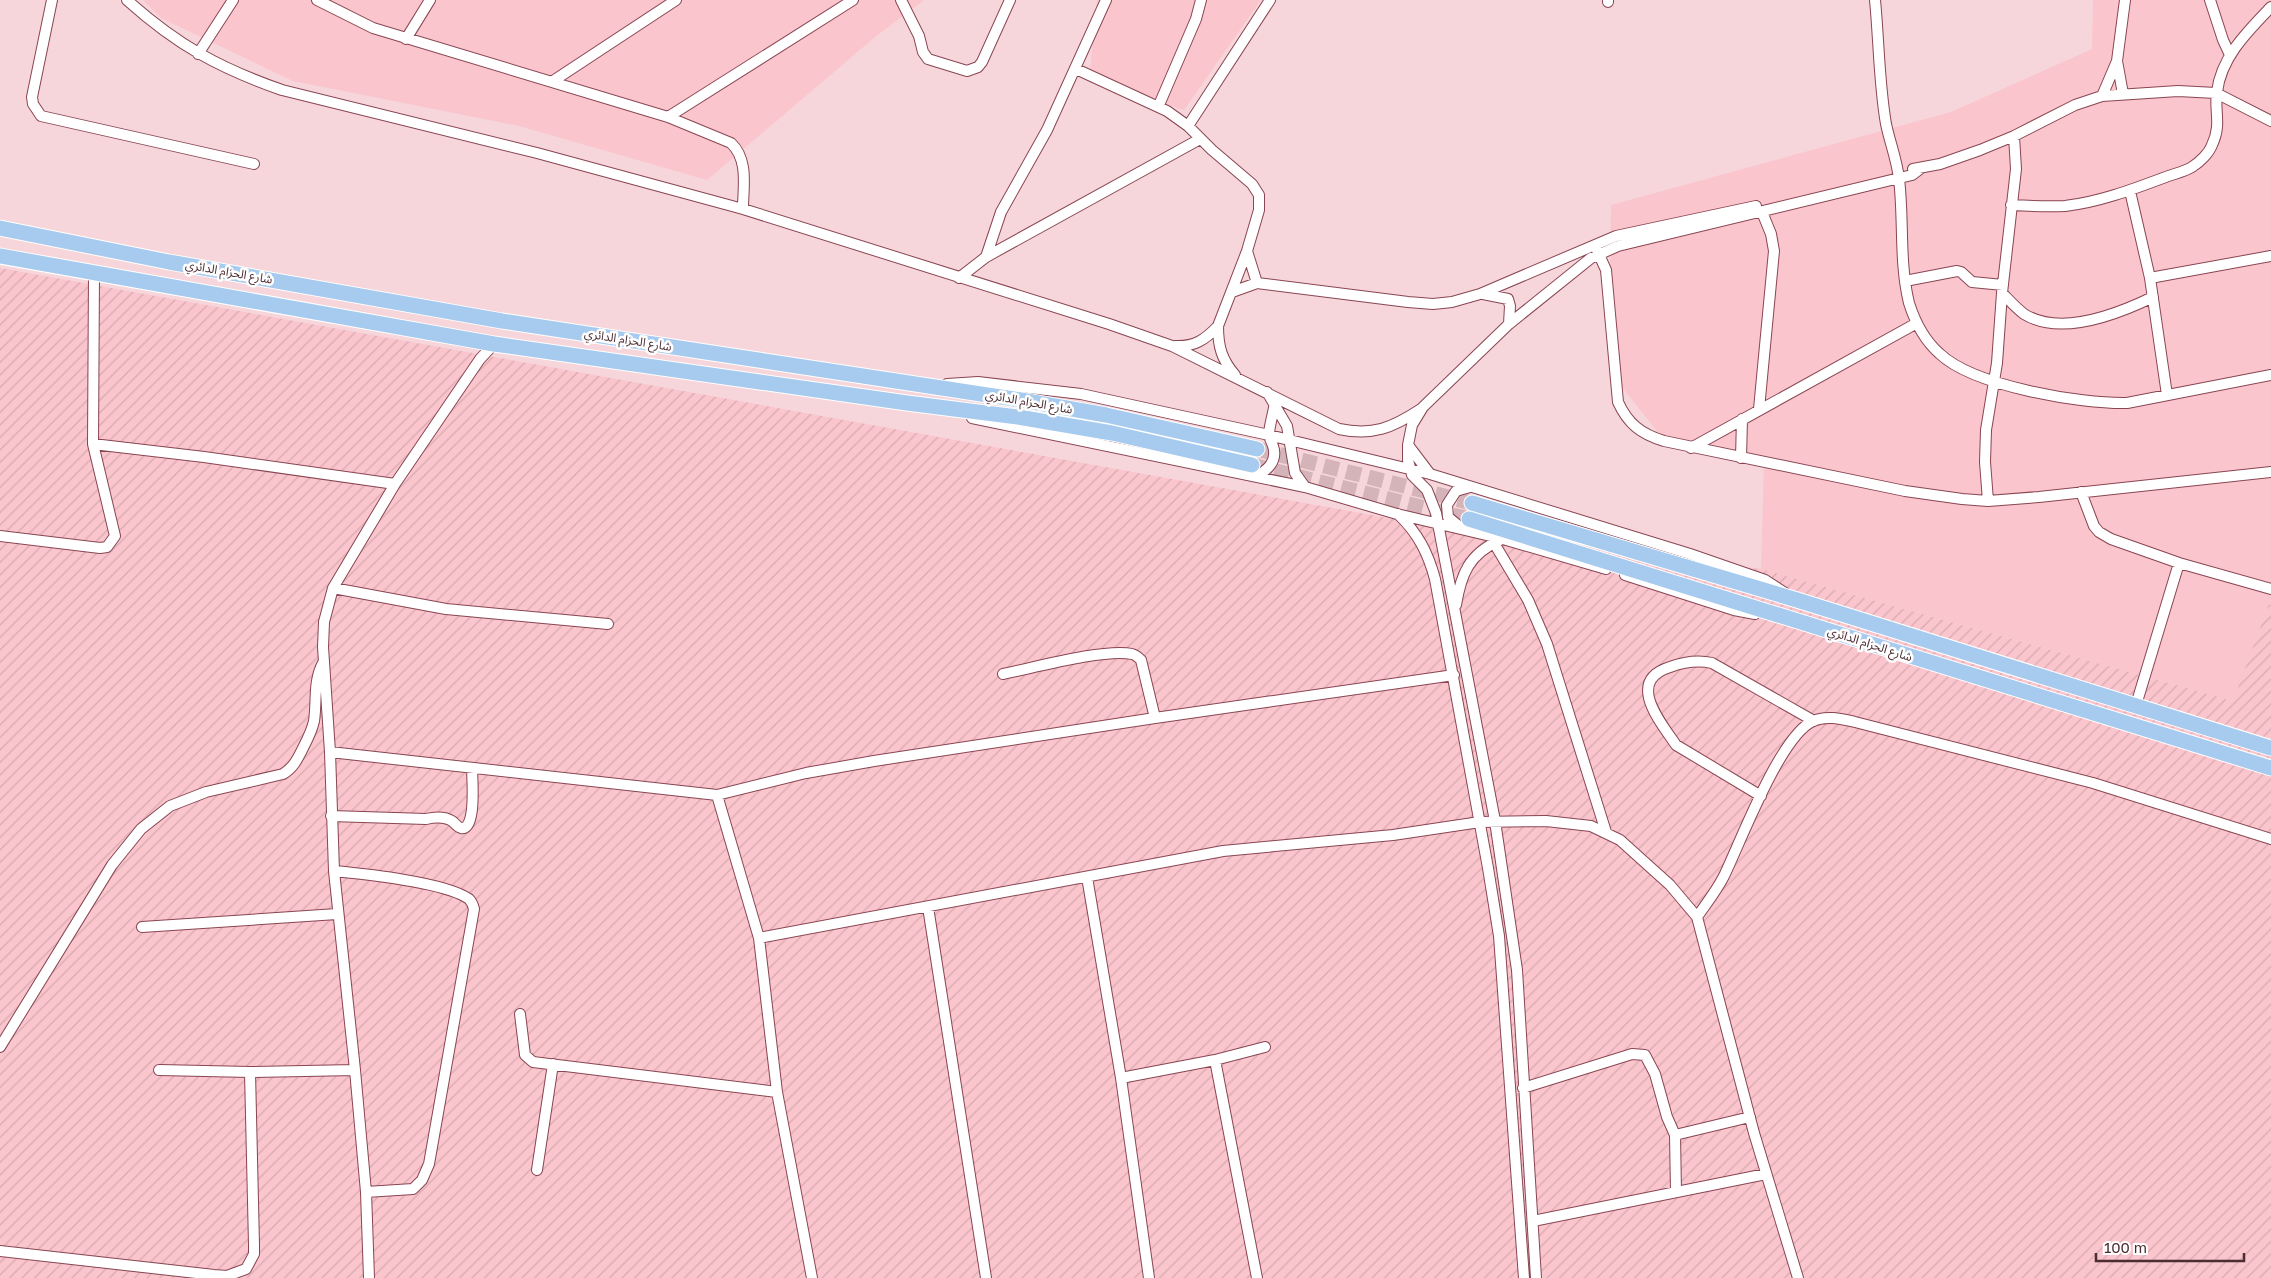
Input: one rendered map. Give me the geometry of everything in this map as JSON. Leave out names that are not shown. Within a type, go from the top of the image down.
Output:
[{"type":"highway","name":"شارع الحزام الدائري","points":[[0,228],[169,262],[502,321],[933,386],[1106,416],[1257,449]]},
{"type":"highway","name":"شارع الحزام الدائري","points":[[0,256],[494,344],[1018,417],[1112,433],[1253,471]]},
{"type":"highway","name":"شارع الحزام الدائري","points":[[1472,504],[1797,600],[2271,748]]},
{"type":"highway","name":"شارع الحزام الدائري","points":[[1466,524],[1794,619],[1906,656],[2271,768]]},
{"type":"street","points":[[52,0],[32,97],[35,110],[41,116],[254,164]]},
{"type":"street","points":[[127,0],[167,33],[198,54],[243,77],[282,90],[537,153],[743,209],[1172,346],[1339,428],[1355,432],[1381,430],[1423,408]]},
{"type":"street","points":[[198,54],[233,0]]},
{"type":"street","points":[[317,0],[373,28],[553,81],[668,118],[731,143],[738,151],[744,169],[743,209]]},
{"type":"street","points":[[406,39],[430,0]]},
{"type":"street","points":[[553,81],[676,0]]},
{"type":"street","points":[[668,118],[853,0]]},
{"type":"street","points":[[901,0],[919,36],[925,56],[931,61],[967,71],[978,67],[982,62],[1010,0]]},
{"type":"street","points":[[986,257],[1001,212],[1047,130],[1106,0]]},
{"type":"street","points":[[1159,105],[1196,19],[1201,0]]},
{"type":"street","points":[[1188,126],[1270,0]]},
{"type":"street","points":[[1875,0],[1886,124],[1899,175],[1905,281],[1910,304],[1917,323],[1928,342],[1940,355],[1963,370],[1995,381],[2035,392],[2103,404],[2127,403],[2271,375]]},
{"type":"street","points":[[2102,96],[2116,61],[2126,0]]},
{"type":"street","points":[[2210,0],[2230,55]]},
{"type":"street","points":[[2012,205],[2064,206],[2093,202],[2130,191],[2192,167],[2204,158],[2212,146],[2217,130],[2216,93],[2222,71],[2230,55],[2249,30],[2271,7]]},
{"type":"street","points":[[2116,61],[2123,94]]},
{"type":"street","points":[[1076,69],[1159,105],[1188,126],[1200,139],[1257,189],[1260,202],[1259,210],[1247,251],[1218,326],[1210,335],[1193,345],[1172,346]]},
{"type":"street","points":[[1536,1278],[1517,970],[1495,821],[1438,523],[1430,497],[1410,469],[1408,445],[1412,425],[1423,408],[1509,324],[1578,268],[1597,249],[1618,246],[1762,212],[1920,169],[1980,150],[2014,136],[2075,105],[2102,96],[2178,91],[2216,93],[2271,121]]},
{"type":"street","points":[[1988,501],[1985,462],[1986,430],[1991,393],[1995,381],[2002,289],[2012,205],[2016,157],[2014,136]]},
{"type":"street","points":[[959,278],[986,257],[1200,139]]},
{"type":"street","points":[[1232,292],[1257,284],[1433,304],[1452,302],[1480,294],[1597,249],[1630,233],[1899,175]]},
{"type":"street","points":[[2130,191],[2150,278],[2167,395]]},
{"type":"street","points":[[1760,409],[1774,251],[1771,234],[1762,212]]},
{"type":"street","points":[[1597,249],[1606,270],[1616,395],[1623,415],[1632,426],[1645,435],[1691,448],[1932,496],[1988,501],[2271,472]]},
{"type":"street","points":[[1247,251],[1257,284]]},
{"type":"street","points":[[2150,278],[2271,256]]},
{"type":"street","points":[[1905,281],[1957,271],[1961,272],[1972,282],[2002,289],[2024,314],[2038,320],[2056,323],[2103,318],[2153,297]]},
{"type":"street","points":[[0,536],[100,548],[107,547],[112,543],[115,536],[92,444],[94,273]]},
{"type":"street","points":[[1480,294],[1502,296],[1508,299],[1511,314],[1509,324]]},
{"type":"street","points":[[1691,448],[1917,323]]},
{"type":"street","points":[[1218,326],[1220,352],[1225,363],[1238,378]]},
{"type":"street","points":[[368,1278],[366,1192],[334,871],[330,752],[324,662],[324,622],[333,588],[396,484],[480,359],[494,344]]},
{"type":"street","points":[[933,386],[978,382],[1081,394],[1269,435],[1410,469],[1690,554],[1755,576],[1797,600]]},
{"type":"street","points":[[1267,392],[1274,407],[1284,419],[1290,440],[1295,473],[1305,487]]},
{"type":"street","points":[[1253,471],[1262,473],[1269,468],[1273,460],[1274,448],[1269,435],[1274,407]]},
{"type":"street","points":[[1741,458],[1742,419]]},
{"type":"street","points":[[92,444],[204,457],[396,484]]},
{"type":"street","points":[[1408,445],[1430,474]]},
{"type":"street","points":[[1253,471],[1397,514],[1438,523],[1466,524]]},
{"type":"street","points":[[1471,487],[1456,491],[1447,505],[1448,516],[1452,522],[1466,524],[1498,541],[1734,610],[1794,619]]},
{"type":"street","points":[[2081,492],[2091,519],[2099,532],[2111,539],[2179,563],[2271,589]]},
{"type":"street","points":[[1397,514],[1415,533],[1430,560],[1450,653],[1494,902],[1502,974],[1524,1278]]},
{"type":"street","points":[[1455,614],[1463,573],[1475,556],[1498,541]]},
{"type":"street","points":[[1498,541],[1547,644],[1606,832]]},
{"type":"street","points":[[2136,706],[2179,563]]},
{"type":"street","points":[[333,588],[446,609],[608,624]]},
{"type":"street","points":[[1450,653],[1462,650]]},
{"type":"street","points":[[1003,674],[1102,655],[1131,653],[1141,660],[1155,718]]},
{"type":"street","points":[[0,1047],[112,865],[140,829],[170,806],[206,792],[283,774],[296,762],[310,734],[314,721],[317,677],[324,662]]},
{"type":"street","points":[[1762,796],[1676,744],[1649,697],[1647,691],[1649,679],[1658,672],[1677,664],[1694,662],[1712,663],[1814,721]]},
{"type":"street","points":[[330,752],[716,795],[806,773],[1155,718],[1454,675]]},
{"type":"street","points":[[1697,917],[1723,878],[1762,796],[1793,738],[1814,721],[1837,718],[2036,767],[2271,839]]},
{"type":"street","points":[[331,816],[426,819],[437,817],[445,818],[461,828],[465,828],[469,825],[472,815],[472,768]]},
{"type":"street","points":[[716,795],[759,938],[777,1092],[812,1278]]},
{"type":"street","points":[[759,938],[1223,850],[1393,835],[1495,821],[1571,822],[1592,826],[1620,840],[1670,885],[1697,917],[1750,1117],[1798,1278]]},
{"type":"street","points":[[334,871],[372,875],[435,887],[468,899],[474,909],[429,1164],[422,1180],[413,1189],[366,1192]]},
{"type":"street","points":[[1087,877],[1121,1078],[1149,1278]]},
{"type":"street","points":[[928,907],[986,1278]]},
{"type":"street","points":[[142,927],[337,914]]},
{"type":"street","points":[[520,1014],[525,1055],[533,1062],[777,1092]]},
{"type":"street","points":[[1121,1078],[1215,1060],[1265,1047]]},
{"type":"street","points":[[1523,1088],[1632,1054],[1645,1055],[1655,1074],[1667,1117],[1675,1135],[1676,1192]]},
{"type":"street","points":[[1215,1060],[1257,1278]]},
{"type":"street","points":[[537,1170],[553,1064]]},
{"type":"street","points":[[158,1070],[250,1072],[355,1070]]},
{"type":"street","points":[[0,1251],[227,1276],[246,1269],[254,1254],[250,1072]]},
{"type":"street","points":[[1675,1135],[1750,1117]]},
{"type":"street","points":[[1533,1221],[1766,1174]]},
{"type":"shaded area","points":[[143,0],[924,0],[875,37],[707,180],[519,126],[293,81],[161,18]]},
{"type":"shaded area","points":[[1097,0],[1261,0],[1184,110],[1089,81]]},
{"type":"shaded area","points":[[2093,0],[2271,0],[2271,604],[2233,701],[1761,569],[1764,465],[1661,436],[1609,371],[1611,205],[1951,112],[2092,49]]},
{"type":"shaded area","points":[[0,268],[1438,527],[1761,569],[2233,701],[2269,604],[2271,605],[2271,1278],[0,1278]]},
{"type":"tunnel","points":[[1257,449],[1472,503]]},
{"type":"tunnel","points":[[1252,465],[1469,519]]}]
